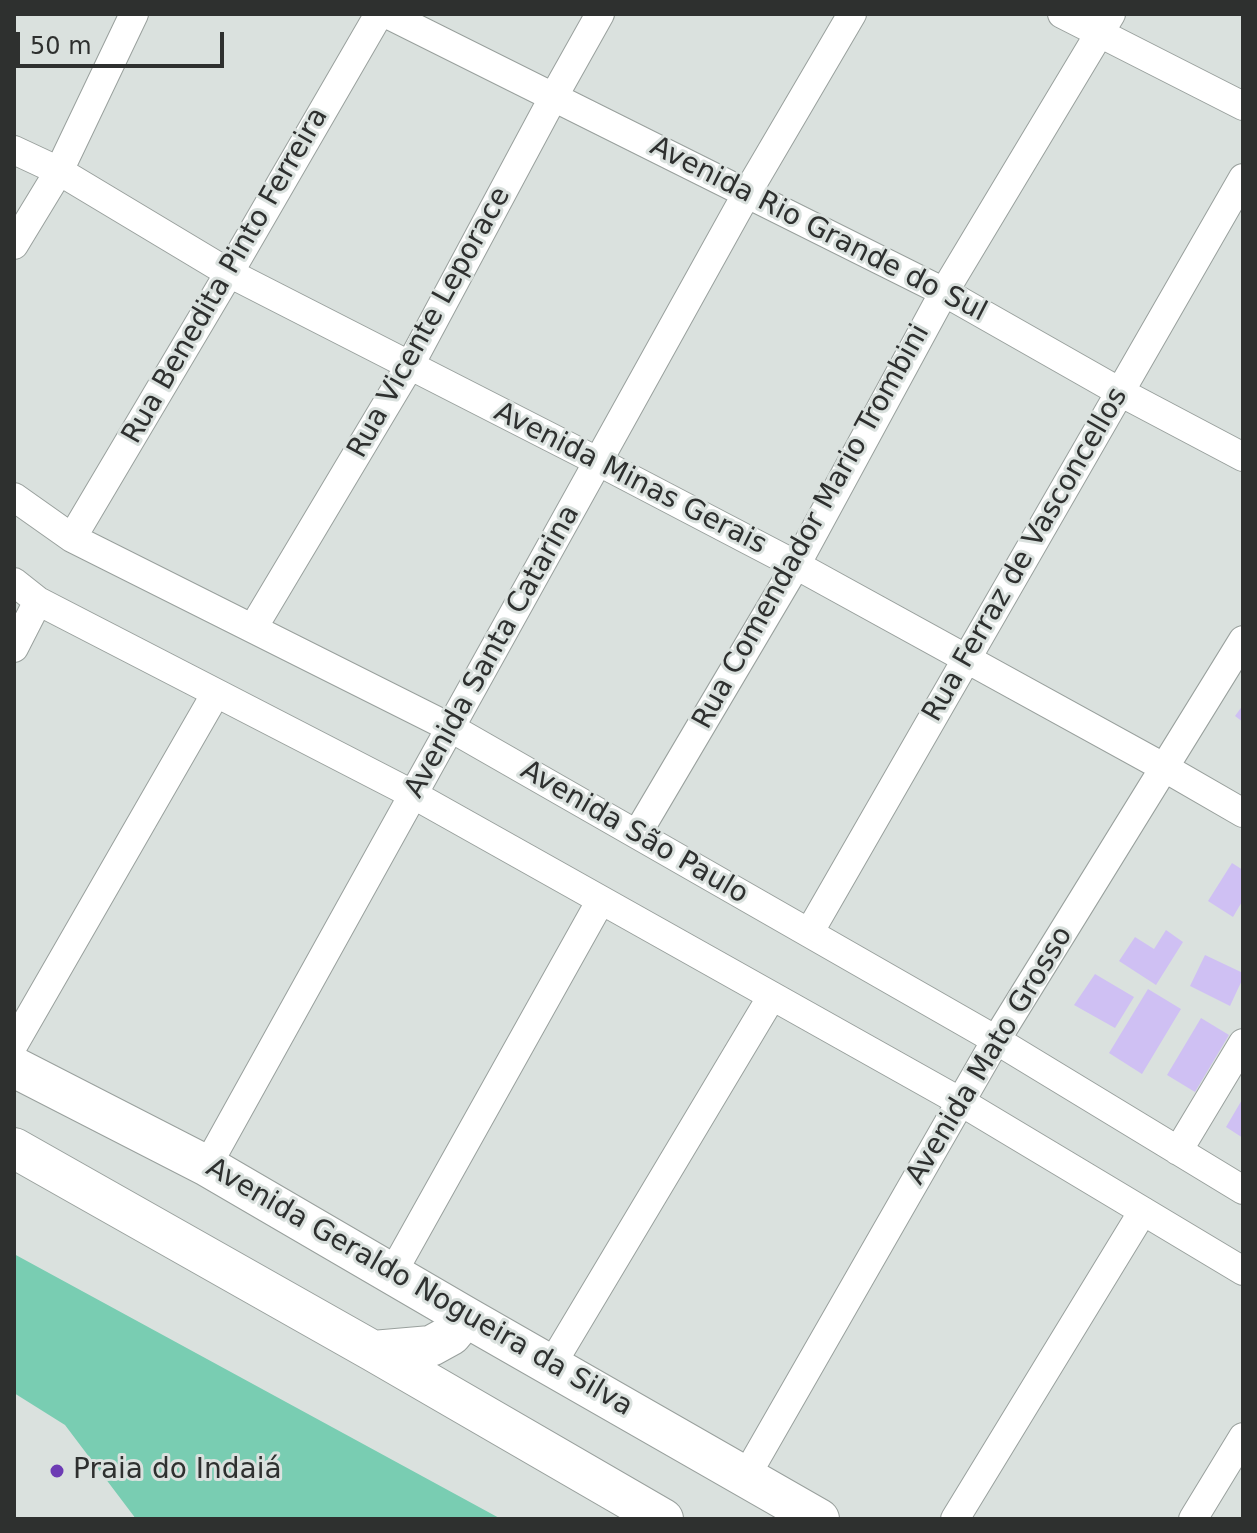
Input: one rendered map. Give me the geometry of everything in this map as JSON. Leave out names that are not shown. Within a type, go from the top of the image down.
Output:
[{"type":"main road","name":"Avenida Geraldo Nogueira da Silva","points":[[14,1067],[207,1166],[819,1519]]},
{"type":"main road","points":[[14,1148],[663,1519]]},
{"type":"main road","points":[[373,1351],[431,1346],[451,1335],[466,1317]]},
{"type":"street","points":[[14,245],[59,171],[134,14]]},
{"type":"street","name":"Rua Benedita Pinto Ferreira","points":[[72,538],[379,14]]},
{"type":"street","name":"Avenida Rio Grande do Sul","points":[[387,14],[944,292],[1120,392],[1243,457]]},
{"type":"street","name":"Rua Vicente Leporace","points":[[253,628],[410,365],[600,14]]},
{"type":"street","name":"Avenida Santa Catarina","points":[[207,1166],[747,193],[852,14]]},
{"type":"street","points":[[1062,14],[1106,24],[1243,106]]},
{"type":"street","name":"Rua Comendador Mario Trombini","points":[[637,834],[796,565],[944,292],[1106,24]]},
{"type":"street","name":"Avenida Minas Gerais","points":[[14,150],[59,171],[229,273],[796,565],[1243,813]]},
{"type":"street","name":"Rua Ferraz de Vasconcellos","points":[[809,933],[1243,178]]},
{"type":"street","name":"Avenida São Paulo","points":[[14,497],[72,538],[451,728],[996,1040],[1243,1190]]},
{"type":"street","points":[[14,582],[38,601],[414,795],[961,1102],[1243,1271]]},
{"type":"street","points":[[14,648],[38,601]]},
{"type":"street","name":"Avenida Mato Grosso","points":[[746,1476],[996,1040],[1243,640]]},
{"type":"street","points":[[14,1044],[216,693]]},
{"type":"street","points":[[393,1272],[601,900]]},
{"type":"street","points":[[552,1364],[772,996]]},
{"type":"street","points":[[1178,1151],[1243,1043]]},
{"type":"street","points":[[955,1519],[1143,1211]]},
{"type":"street","points":[[1193,1519],[1243,1437]]},
{"type":"green space","points":[[14,1254],[501,1519],[136,1519],[65,1425],[14,1393]]},
{"type":"building","points":[[1243,705],[1243,722],[1235,716]]},
{"type":"building","points":[[1232,863],[1243,870],[1243,900],[1233,917],[1208,901]]},
{"type":"building","points":[[1166,930],[1183,942],[1156,985],[1119,961],[1135,937],[1154,949]]},
{"type":"building","points":[[1205,955],[1243,973],[1230,1006],[1190,986]]},
{"type":"building","points":[[1095,974],[1134,997],[1115,1028],[1074,1005]]},
{"type":"building","points":[[1148,989],[1181,1009],[1142,1074],[1109,1053]]},
{"type":"building","points":[[1201,1018],[1229,1035],[1195,1092],[1167,1075]]},
{"type":"building","points":[[1243,1098],[1243,1138],[1226,1127]]},
{"type":"place","name":"Praia do Indaiá","points":[[57,1471]]}]
